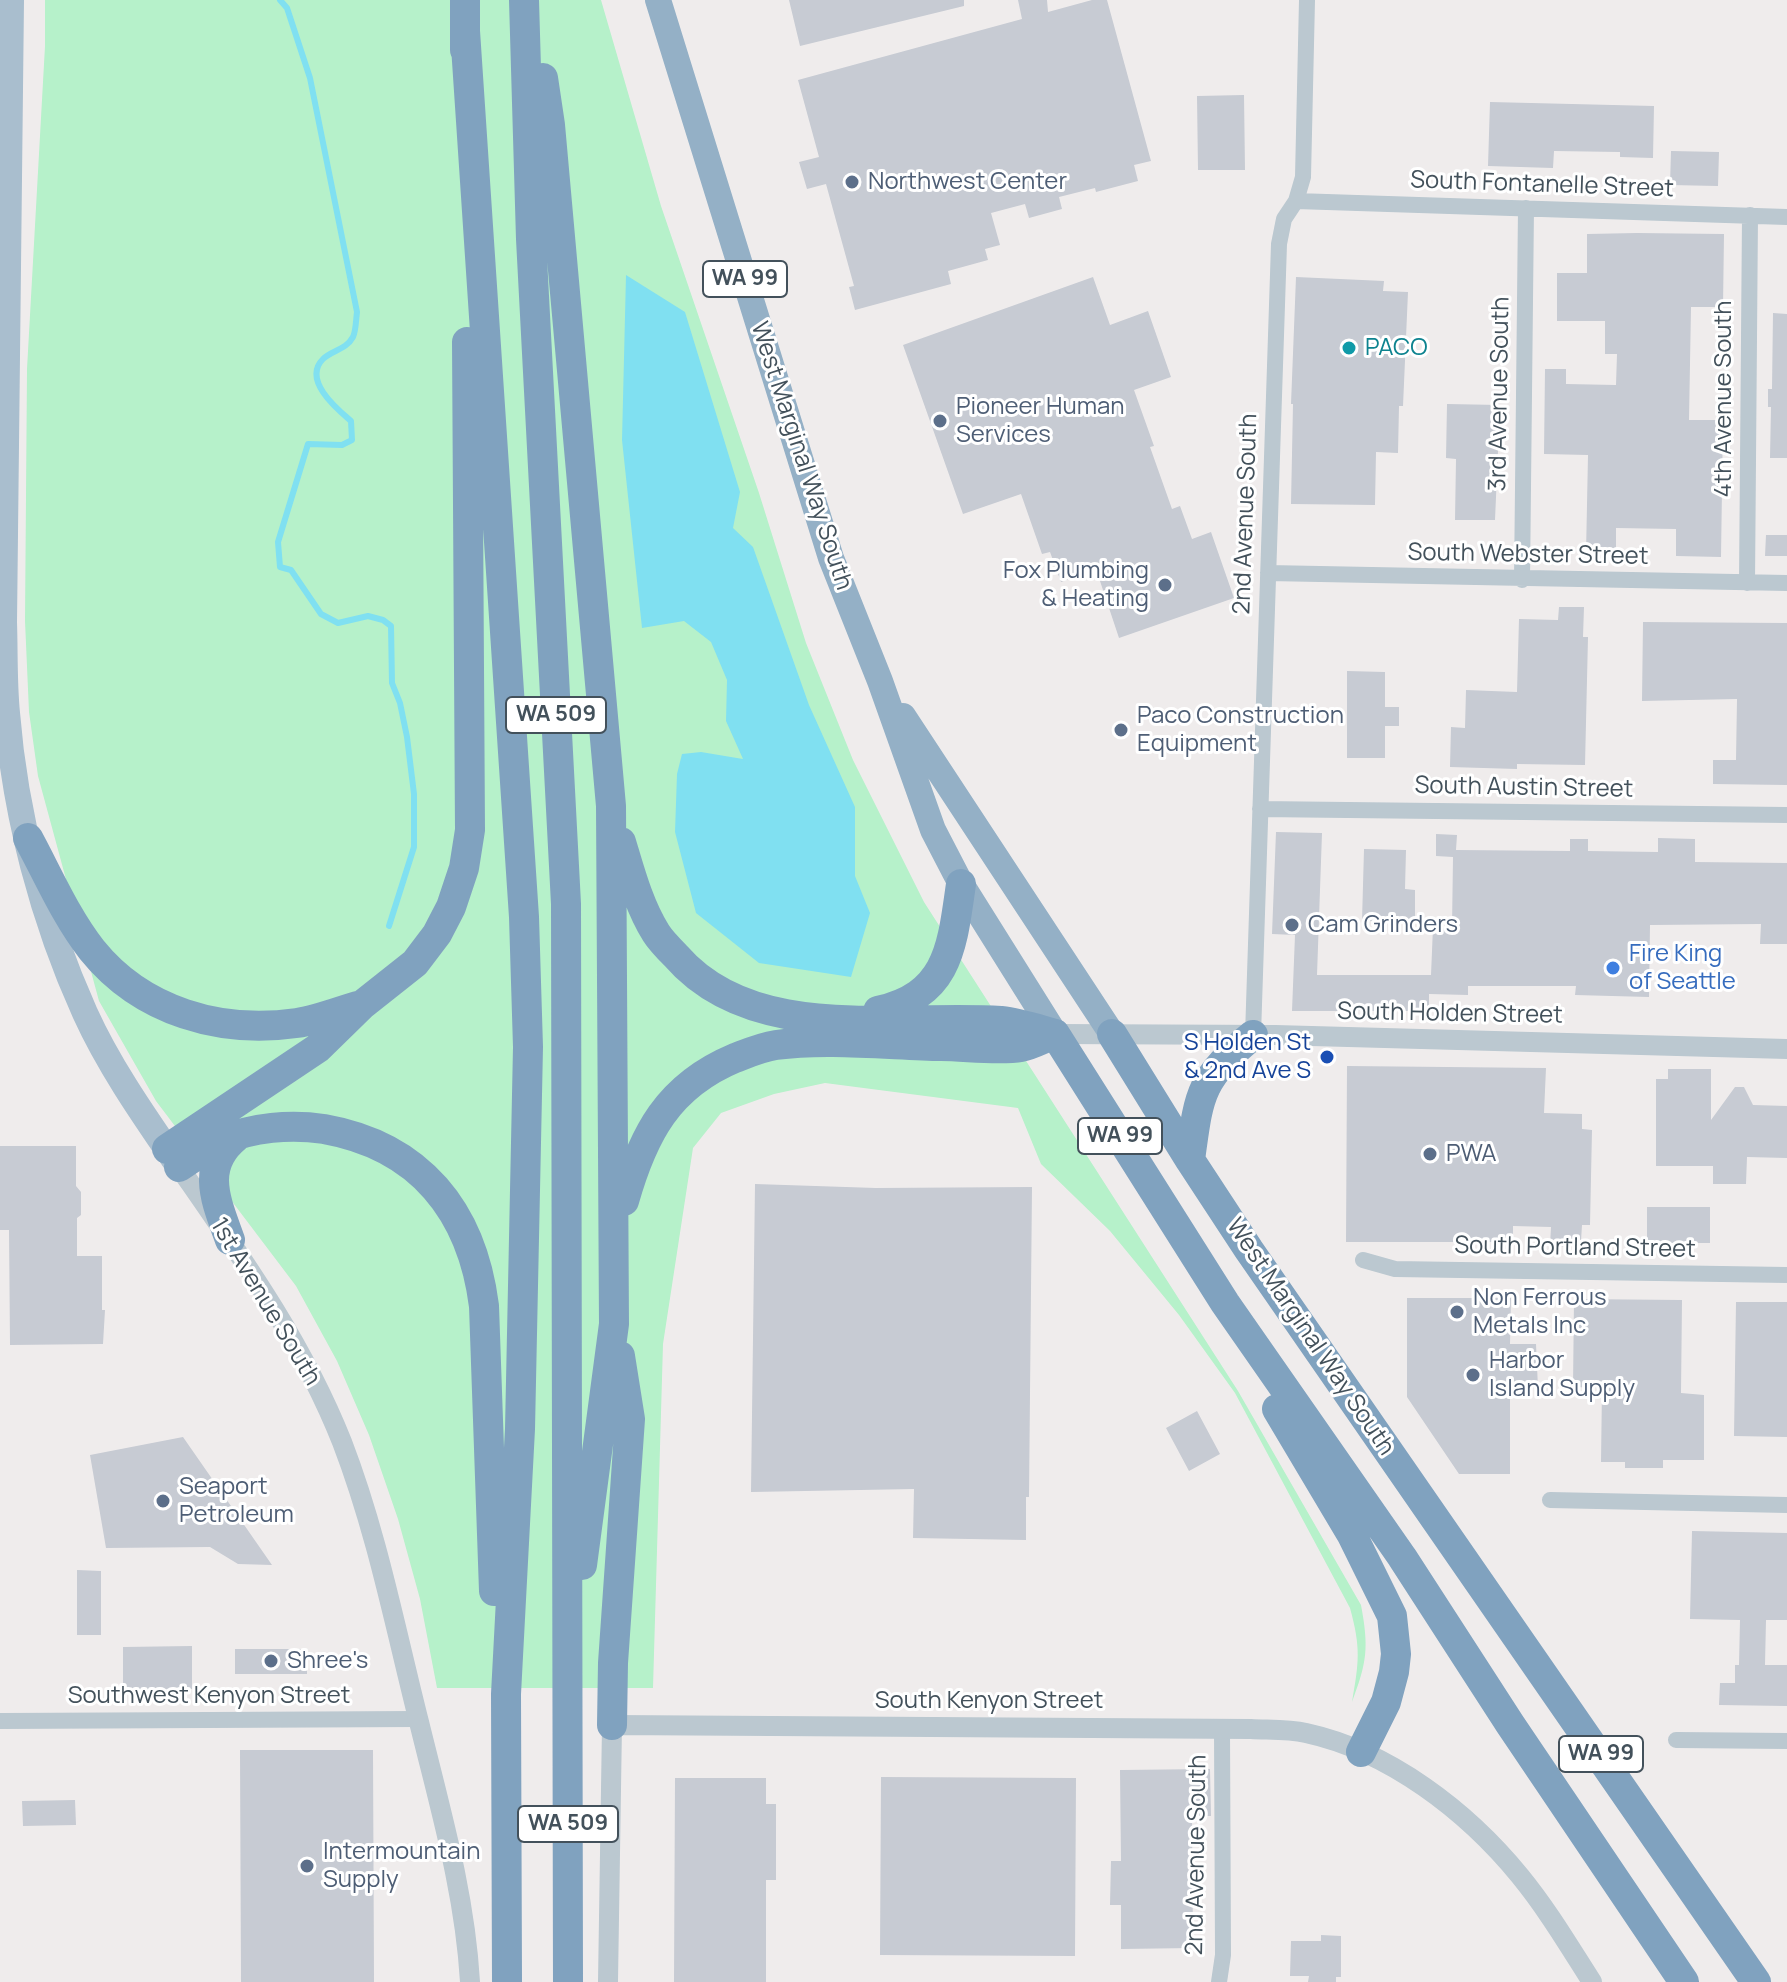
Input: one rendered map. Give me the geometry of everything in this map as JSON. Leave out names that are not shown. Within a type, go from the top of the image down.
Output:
[{"type":"highway","name":"WA 509","points":[[465,0],[524,917],[528,1047],[520,1429],[506,1694],[507,1982]]},
{"type":"highway","name":"WA 509","points":[[524,0],[531,239],[566,904],[568,1982]]},
{"type":"highway","points":[[531,0],[550,125],[611,806],[614,1324],[569,1666]]},
{"type":"highway","name":"West Marginal Way South","points":[[658,0],[831,558],[880,681],[933,830],[961,884],[1225,1303],[1402,1557],[1684,1982]]},
{"type":"highway","points":[[173,1158],[318,1048],[362,1005],[415,963],[437,934],[451,907],[464,868],[470,830],[465,31]]},
{"type":"highway","name":"West Marginal Way South","points":[[880,681],[1112,1034],[1190,1160],[1756,1982]]},
{"type":"highway","points":[[611,806],[633,882],[656,934],[685,967],[719,991],[753,1008],[791,1015],[1004,1022],[1055,1034]]},
{"type":"highway","points":[[28,838],[92,951],[150,1000],[184,1015],[215,1023],[256,1026],[299,1023],[362,1005]]},
{"type":"highway","points":[[844,1019],[896,1007],[917,998],[931,984],[945,965],[952,945],[961,884]]},
{"type":"highway","points":[[615,1231],[634,1165],[650,1131],[668,1103],[713,1067],[776,1045],[1021,1047],[1055,1034]]},
{"type":"highway","points":[[1190,1160],[1199,1104],[1211,1075],[1253,1035]]},
{"type":"highway","points":[[173,1158],[240,1134],[286,1127],[314,1128],[345,1133],[376,1144],[405,1160],[429,1179],[446,1199],[461,1225],[481,1276],[497,1682],[506,1694]]},
{"type":"highway","points":[[230,1240],[217,1203],[214,1175],[222,1149],[240,1134]]},
{"type":"highway","points":[[1225,1303],[1275,1405],[1352,1535],[1392,1616],[1396,1654],[1394,1672],[1386,1702],[1361,1752]]},
{"type":"highway","points":[[612,1725],[613,1663],[630,1419],[614,1324]]},
{"type":"main road","name":"1st Avenue South","points":[[11,0],[4,622],[7,713],[28,838],[42,897],[59,948],[107,1055],[173,1158]]},
{"type":"street","name":"2nd Avenue South","points":[[1253,1035],[1280,230],[1288,210],[1296,201],[1303,177],[1307,0]]},
{"type":"street","name":"South Fontanelle Street","points":[[1296,201],[1787,217]]},
{"type":"street","name":"3rd Avenue South","points":[[1522,580],[1526,208]]},
{"type":"street","name":"4th Avenue South","points":[[1747,583],[1750,215]]},
{"type":"street","name":"South Webster Street","points":[[1268,573],[1787,583]]},
{"type":"street","name":"South Austin Street","points":[[1260,809],[1787,815]]},
{"type":"street","name":"South Holden Street","points":[[1055,1034],[1253,1035],[1787,1049]]},
{"type":"street","name":"1st Avenue South","points":[[173,1158],[293,1339],[341,1440],[379,1554],[447,1830],[465,1922],[470,1982]]},
{"type":"street","name":"South Portland Street","points":[[1363,1260],[1395,1269],[1787,1275]]},
{"type":"street","points":[[1550,1500],[1787,1505]]},
{"type":"street","name":"Southwest Kenyon Street","points":[[0,1721],[418,1719]]},
{"type":"street","name":"South Kenyon Street","points":[[612,1725],[1303,1732],[1361,1752],[1426,1787],[1474,1825],[1521,1877],[1592,1982]]},
{"type":"street","points":[[608,1982],[612,1725]]},
{"type":"street","name":"2nd Avenue South","points":[[1219,1982],[1223,1955],[1222,1729]]},
{"type":"street","points":[[1676,1740],[1787,1741]]},
{"type":"green space","points":[[45,0],[601,0],[661,206],[759,493],[806,643],[853,760],[924,902],[1238,1391],[1361,1605],[1365,1655],[1352,1702],[1358,1655],[1350,1608],[1235,1393],[1179,1315],[1110,1231],[1041,1164],[1018,1108],[825,1083],[774,1094],[721,1113],[693,1148],[663,1344],[653,1688],[437,1688],[420,1599],[398,1519],[369,1435],[337,1361],[296,1286],[156,1101],[99,1001],[38,776],[29,712],[25,621],[27,369]]},
{"type":"water","points":[[626,275],[685,312],[740,492],[733,528],[753,547],[809,705],[855,807],[855,876],[870,913],[851,977],[759,963],[696,913],[675,832],[677,774],[682,754],[701,752],[743,759],[726,721],[727,680],[711,642],[684,621],[642,628],[622,440]]},
{"type":"building","points":[[789,0],[964,0],[964,6],[800,46]]},
{"type":"building","points":[[1018,0],[1047,0],[1048,12],[1092,0],[1107,0],[1151,161],[1134,165],[1138,181],[1096,192],[1095,188],[1059,197],[1062,209],[1029,218],[1025,204],[991,213],[1000,245],[985,249],[988,260],[948,271],[951,284],[855,310],[849,287],[854,286],[826,184],[807,189],[799,162],[819,157],[798,80],[1022,19]]},
{"type":"building","points":[[1244,95],[1245,170],[1198,170],[1197,96]]},
{"type":"building","points":[[1490,102],[1654,106],[1653,158],[1620,157],[1620,152],[1554,151],[1553,168],[1488,166]]},
{"type":"building","points":[[1671,151],[1719,152],[1718,186],[1670,185]]},
{"type":"building","points":[[1587,234],[1724,234],[1723,307],[1691,307],[1689,420],[1723,420],[1721,557],[1676,556],[1676,529],[1616,528],[1616,554],[1586,554],[1588,455],[1544,454],[1545,369],[1566,369],[1566,384],[1616,385],[1617,354],[1605,354],[1605,321],[1557,321],[1557,273],[1587,273]]},
{"type":"building","points":[[1093,277],[1110,325],[1148,311],[1171,377],[1134,390],[1154,446],[1150,447],[1172,509],[1180,506],[1192,539],[1211,532],[1234,598],[1119,638],[1096,569],[1061,582],[1050,552],[1042,554],[1021,494],[963,514],[903,345]]},
{"type":"building","points":[[1296,277],[1384,281],[1383,291],[1408,292],[1398,453],[1376,452],[1375,505],[1291,504]]},
{"type":"building","points":[[1773,313],[1787,314],[1787,458],[1770,458],[1771,407],[1768,407],[1768,389],[1772,389]]},
{"type":"building","points":[[1447,404],[1500,405],[1495,520],[1455,520],[1456,459],[1446,458]]},
{"type":"building","points":[[1766,535],[1787,535],[1787,556],[1765,556]]},
{"type":"building","points":[[1559,607],[1584,607],[1583,637],[1588,637],[1585,765],[1517,764],[1517,769],[1450,767],[1451,727],[1465,728],[1466,690],[1517,692],[1519,619],[1558,620]]},
{"type":"building","points":[[1643,622],[1787,623],[1787,785],[1713,784],[1713,760],[1736,760],[1737,699],[1642,701]]},
{"type":"building","points":[[1347,671],[1385,672],[1385,707],[1399,707],[1399,726],[1385,726],[1385,758],[1347,758]]},
{"type":"building","points":[[1276,832],[1322,833],[1317,975],[1431,975],[1433,927],[1452,928],[1453,857],[1436,856],[1436,834],[1457,835],[1456,850],[1570,851],[1570,839],[1588,839],[1588,851],[1658,852],[1658,838],[1695,839],[1695,862],[1787,863],[1787,944],[1760,944],[1761,924],[1650,925],[1649,997],[1575,995],[1576,986],[1468,986],[1468,995],[1429,994],[1429,1011],[1292,1011],[1295,935],[1272,934]]},
{"type":"building","points":[[1364,849],[1406,850],[1405,889],[1415,890],[1415,922],[1362,921]]},
{"type":"building","name":"PWA","points":[[1347,1066],[1546,1068],[1544,1113],[1582,1114],[1582,1129],[1592,1130],[1590,1225],[1582,1225],[1581,1241],[1570,1241],[1570,1247],[1550,1246],[1551,1227],[1513,1226],[1513,1242],[1346,1242]]},
{"type":"building","points":[[1668,1069],[1711,1069],[1711,1120],[1735,1087],[1744,1087],[1753,1105],[1787,1106],[1787,1158],[1747,1157],[1746,1184],[1713,1184],[1713,1166],[1656,1166],[1656,1079],[1668,1079]]},
{"type":"building","points":[[0,1146],[76,1146],[76,1186],[81,1192],[77,1256],[102,1256],[103,1344],[10,1345],[9,1230],[0,1230]]},
{"type":"building","points":[[755,1184],[876,1188],[1032,1187],[1026,1540],[913,1538],[914,1489],[751,1492]]},
{"type":"building","points":[[1647,1207],[1710,1207],[1710,1243],[1647,1243]]},
{"type":"building","name":"Harbor Island Supply","points":[[1407,1298],[1511,1298],[1510,1344],[1536,1344],[1538,1388],[1510,1388],[1510,1474],[1459,1474],[1407,1397]]},
{"type":"building","points":[[1574,1299],[1682,1300],[1681,1393],[1704,1395],[1704,1460],[1663,1460],[1663,1468],[1625,1468],[1625,1462],[1601,1462],[1602,1388],[1573,1387]]},
{"type":"building","points":[[1736,1302],[1787,1302],[1787,1437],[1734,1436]]},
{"type":"building","points":[[1197,1411],[1220,1454],[1189,1471],[1166,1428]]},
{"type":"building","name":"Seaport Petroleum","points":[[183,1437],[272,1565],[238,1564],[210,1547],[106,1548],[90,1455]]},
{"type":"building","points":[[1692,1531],[1787,1533],[1787,1620],[1766,1620],[1765,1665],[1787,1665],[1787,1706],[1719,1705],[1720,1683],[1735,1683],[1735,1665],[1739,1665],[1740,1620],[1690,1619]]},
{"type":"building","points":[[77,1570],[101,1571],[101,1635],[77,1635]]},
{"type":"building","points":[[192,1646],[192,1689],[123,1690],[123,1647]]},
{"type":"building","name":"Shree's","points":[[235,1649],[307,1649],[307,1674],[235,1674]]},
{"type":"building","name":"Intermountain Supply","points":[[240,1750],[373,1750],[374,1982],[241,1982]]},
{"type":"building","points":[[1210,1769],[1211,1816],[1192,1816],[1193,1948],[1121,1949],[1121,1905],[1110,1905],[1111,1861],[1121,1861],[1120,1770]]},
{"type":"building","points":[[881,1777],[1076,1778],[1075,1956],[880,1955]]},
{"type":"building","points":[[675,1778],[766,1778],[766,1804],[776,1804],[776,1880],[766,1880],[766,1982],[674,1982]]},
{"type":"building","points":[[75,1800],[76,1825],[23,1826],[22,1801]]},
{"type":"building","points":[[1321,1935],[1341,1936],[1341,1977],[1336,1977],[1336,1982],[1308,1982],[1309,1976],[1290,1976],[1291,1941],[1321,1941]]},
{"type":"waterway","points":[[280,0],[287,8],[310,78],[357,312],[353,337],[347,345],[323,359],[317,376],[324,393],[351,421],[352,440],[342,445],[308,444],[278,542],[280,567],[291,570],[321,614],[338,623],[368,616],[391,626],[392,683],[407,737],[414,794],[414,847],[389,926]]},
{"type":"place","name":"Northwest Center","points":[[852,182]]},
{"type":"place","name":"PACO","points":[[1349,348]]},
{"type":"place","name":"Pioneer Human Services","points":[[940,421]]},
{"type":"place","name":"Fox Plumbing & Heating","points":[[1165,585]]},
{"type":"place","name":"Paco Construction Equipment","points":[[1121,730]]},
{"type":"place","name":"Cam Grinders","points":[[1292,925]]},
{"type":"place","name":"Fire King of Seattle","points":[[1613,968]]},
{"type":"place","name":"S Holden St & 2nd Ave S","points":[[1327,1057]]},
{"type":"place","name":"PWA","points":[[1430,1154]]},
{"type":"place","name":"Non Ferrous Metals Inc","points":[[1457,1312]]},
{"type":"place","name":"Harbor Island Supply","points":[[1473,1375]]},
{"type":"place","name":"Seaport Petroleum","points":[[163,1501]]},
{"type":"place","name":"Shree's","points":[[271,1661]]},
{"type":"place","name":"Intermountain Supply","points":[[307,1866]]}]
